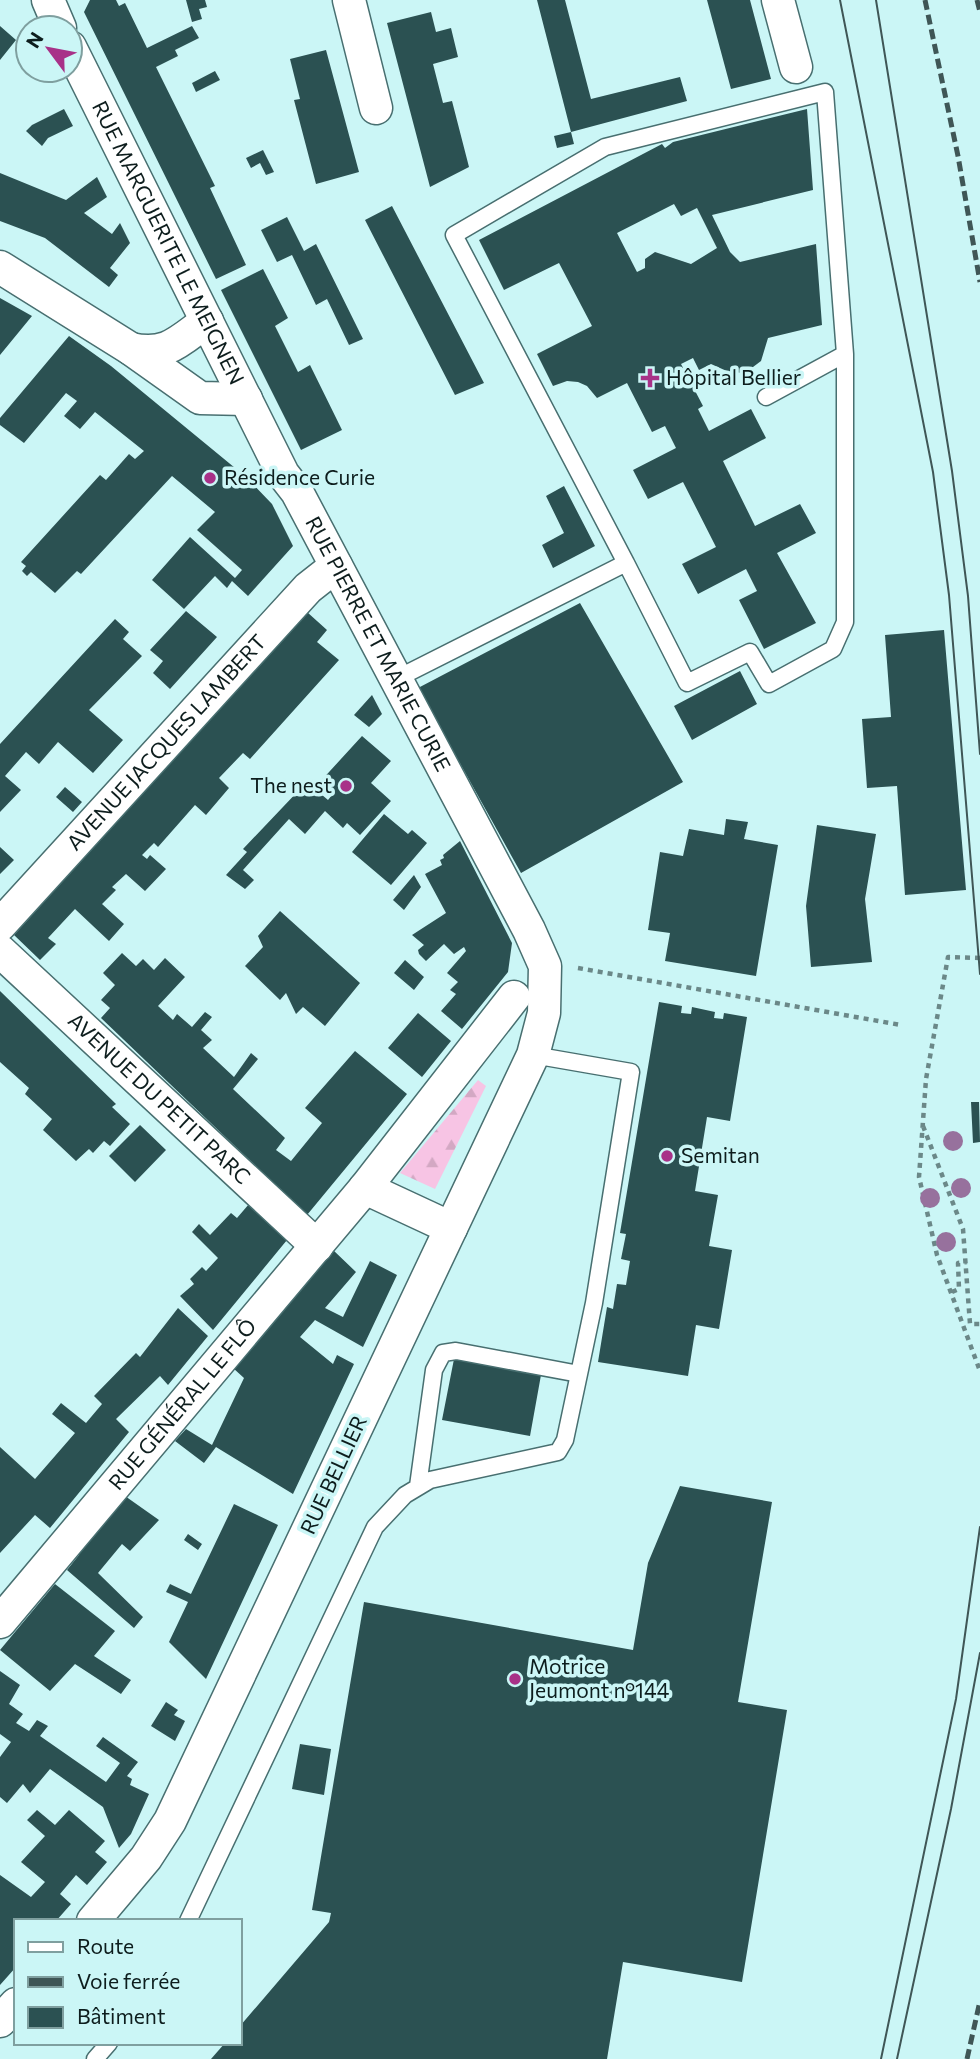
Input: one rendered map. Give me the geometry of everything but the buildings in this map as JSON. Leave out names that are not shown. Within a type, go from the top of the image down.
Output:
[{"type":"street","points":[[349,0],[376,108]]},
{"type":"street","points":[[778,0],[796,67]]},
{"type":"street","name":"RUE MARGUERITE LE MEIGNEN","points":[[84,75],[246,399]]},
{"type":"street","points":[[0,267],[131,349],[200,398],[210,401],[246,399]]},
{"type":"street","points":[[131,349],[152,354],[174,346],[207,321]]},
{"type":"street","name":"RUE PIERRE ET MARIE CURIE","points":[[246,399],[283,474],[297,492],[396,678],[545,966],[544,1013]]},
{"type":"street","name":"AVENUE JACQUES LAMBERT","points":[[0,925],[308,588],[336,566]]},
{"type":"street","name":"AVENUE DU PETIT PARC","points":[[0,951],[317,1246]]},
{"type":"street","name":"RUE GÉNÉRAL LE FLÔ","points":[[5,1606],[317,1246],[514,997]]},
{"type":"street","name":"RUE BELLIER","points":[[95,1919],[146,1858],[170,1821],[533,1055],[544,1013]]},
{"type":"street","points":[[365,1188],[451,1228]]},
{"type":"street","points":[[0,2021],[14,2006]]},
{"type":"lane","points":[[825,92],[845,354],[845,622],[833,649],[769,684],[750,652],[688,684],[626,563],[454,235],[604,146],[825,92]]},
{"type":"lane","points":[[766,397],[845,354]]},
{"type":"lane","points":[[396,678],[626,563]]},
{"type":"lane","points":[[189,1919],[372,1534],[393,1505],[418,1486],[443,1475],[558,1452],[565,1440],[594,1303],[631,1072],[533,1055]]},
{"type":"lane","points":[[418,1486],[434,1370],[443,1353],[456,1351],[579,1374]]},
{"type":"lane","points":[[95,2059],[107,2045]]},
{"type":"path","points":[[980,958],[948,957],[926,1079],[919,1177],[937,1255],[980,1371]]},
{"type":"path","points":[[545,966],[593,969],[901,1025]]},
{"type":"path","points":[[922,1125],[963,1229],[970,1324],[980,1324]]},
{"type":"path","points":[[952,1292],[959,1289],[958,1263],[967,1262]]},
{"type":"green space","points":[[478,1080],[486,1086],[435,1189],[400,1173]]},
{"type":"tram line","points":[[840,0],[933,472],[949,595],[980,974]]},
{"type":"tram line","points":[[876,0],[952,471],[968,596],[980,754]]},
{"type":"tram line","points":[[881,2059],[956,1699],[980,1527]]},
{"type":"tram line","points":[[897,2059],[951,1809],[980,1653]]},
{"type":"railway","points":[[925,0],[958,156],[980,282]]},
{"type":"railway","points":[[977,0],[980,12]]},
{"type":"railway","points":[[967,2059],[980,2001]]},
{"type":"place","name":"Hôpital Bellier","points":[[650,378]]},
{"type":"place","name":"Résidence Curie","points":[[210,478]]},
{"type":"place","name":"The nest","points":[[346,786]]},
{"type":"place","name":"Semitan","points":[[667,1156]]},
{"type":"place","name":"Motrice Jeumont n°144","points":[[515,1679]]}]
